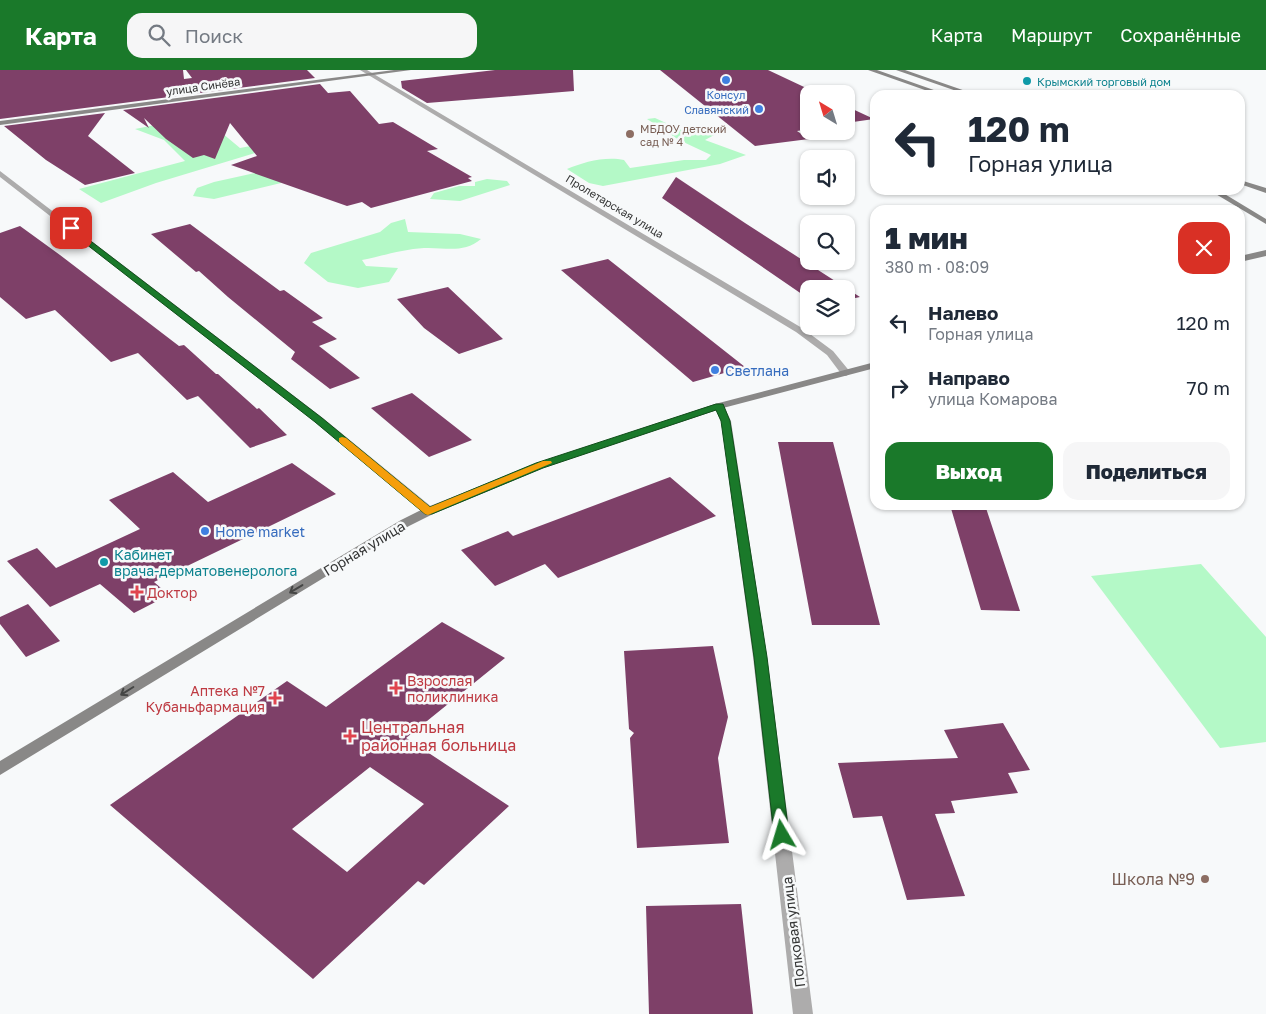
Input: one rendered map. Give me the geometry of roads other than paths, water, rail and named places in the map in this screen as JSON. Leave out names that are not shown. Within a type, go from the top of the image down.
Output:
[{"type":"main road","name":"улица Синёва","points":[[0,123],[367,72],[408,70]]},
{"type":"main road","points":[[871,70],[930,90]]},
{"type":"main road","points":[[899,70],[959,90]]},
{"type":"main road","points":[[1245,184],[1266,191]]},
{"type":"main road","points":[[1221,195],[1238,205]]},
{"type":"main road","points":[[1245,209],[1266,222]]},
{"type":"main road","points":[[1245,258],[1266,253]]},
{"type":"main road","name":"Горная улица","points":[[0,769],[405,523],[428,512],[539,466],[719,406],[870,366]]},
{"type":"street","name":"Пролетарская улица","points":[[367,72],[459,129],[572,193],[799,330],[830,353],[846,373]]},
{"type":"street","points":[[0,172],[319,420],[428,512]]},
{"type":"street","name":"Полковая улица","points":[[719,406],[726,421],[760,657],[803,1014]]},
{"type":"place","name":"Консул","points":[[726,80]]},
{"type":"place","name":"Крымский торговый дом","points":[[1027,81]]},
{"type":"place","name":"Славянский","points":[[759,109]]},
{"type":"place","name":"МБДОУ детский сад № 4","points":[[630,134]]},
{"type":"place","name":"Светлана","points":[[715,370]]},
{"type":"place","name":"Home market","points":[[205,531]]},
{"type":"place","name":"Кабинет врача-дерматовенеролога","points":[[104,562]]},
{"type":"place","name":"Доктор","points":[[137,592]]},
{"type":"place","name":"Взрослая поликлиника","points":[[396,688]]},
{"type":"place","name":"Аптека №7 Кубаньфармация","points":[[275,698]]},
{"type":"place","name":"Центральная районная больница","points":[[350,736]]},
{"type":"place","name":"Школа №9","points":[[1205,879]]}]
